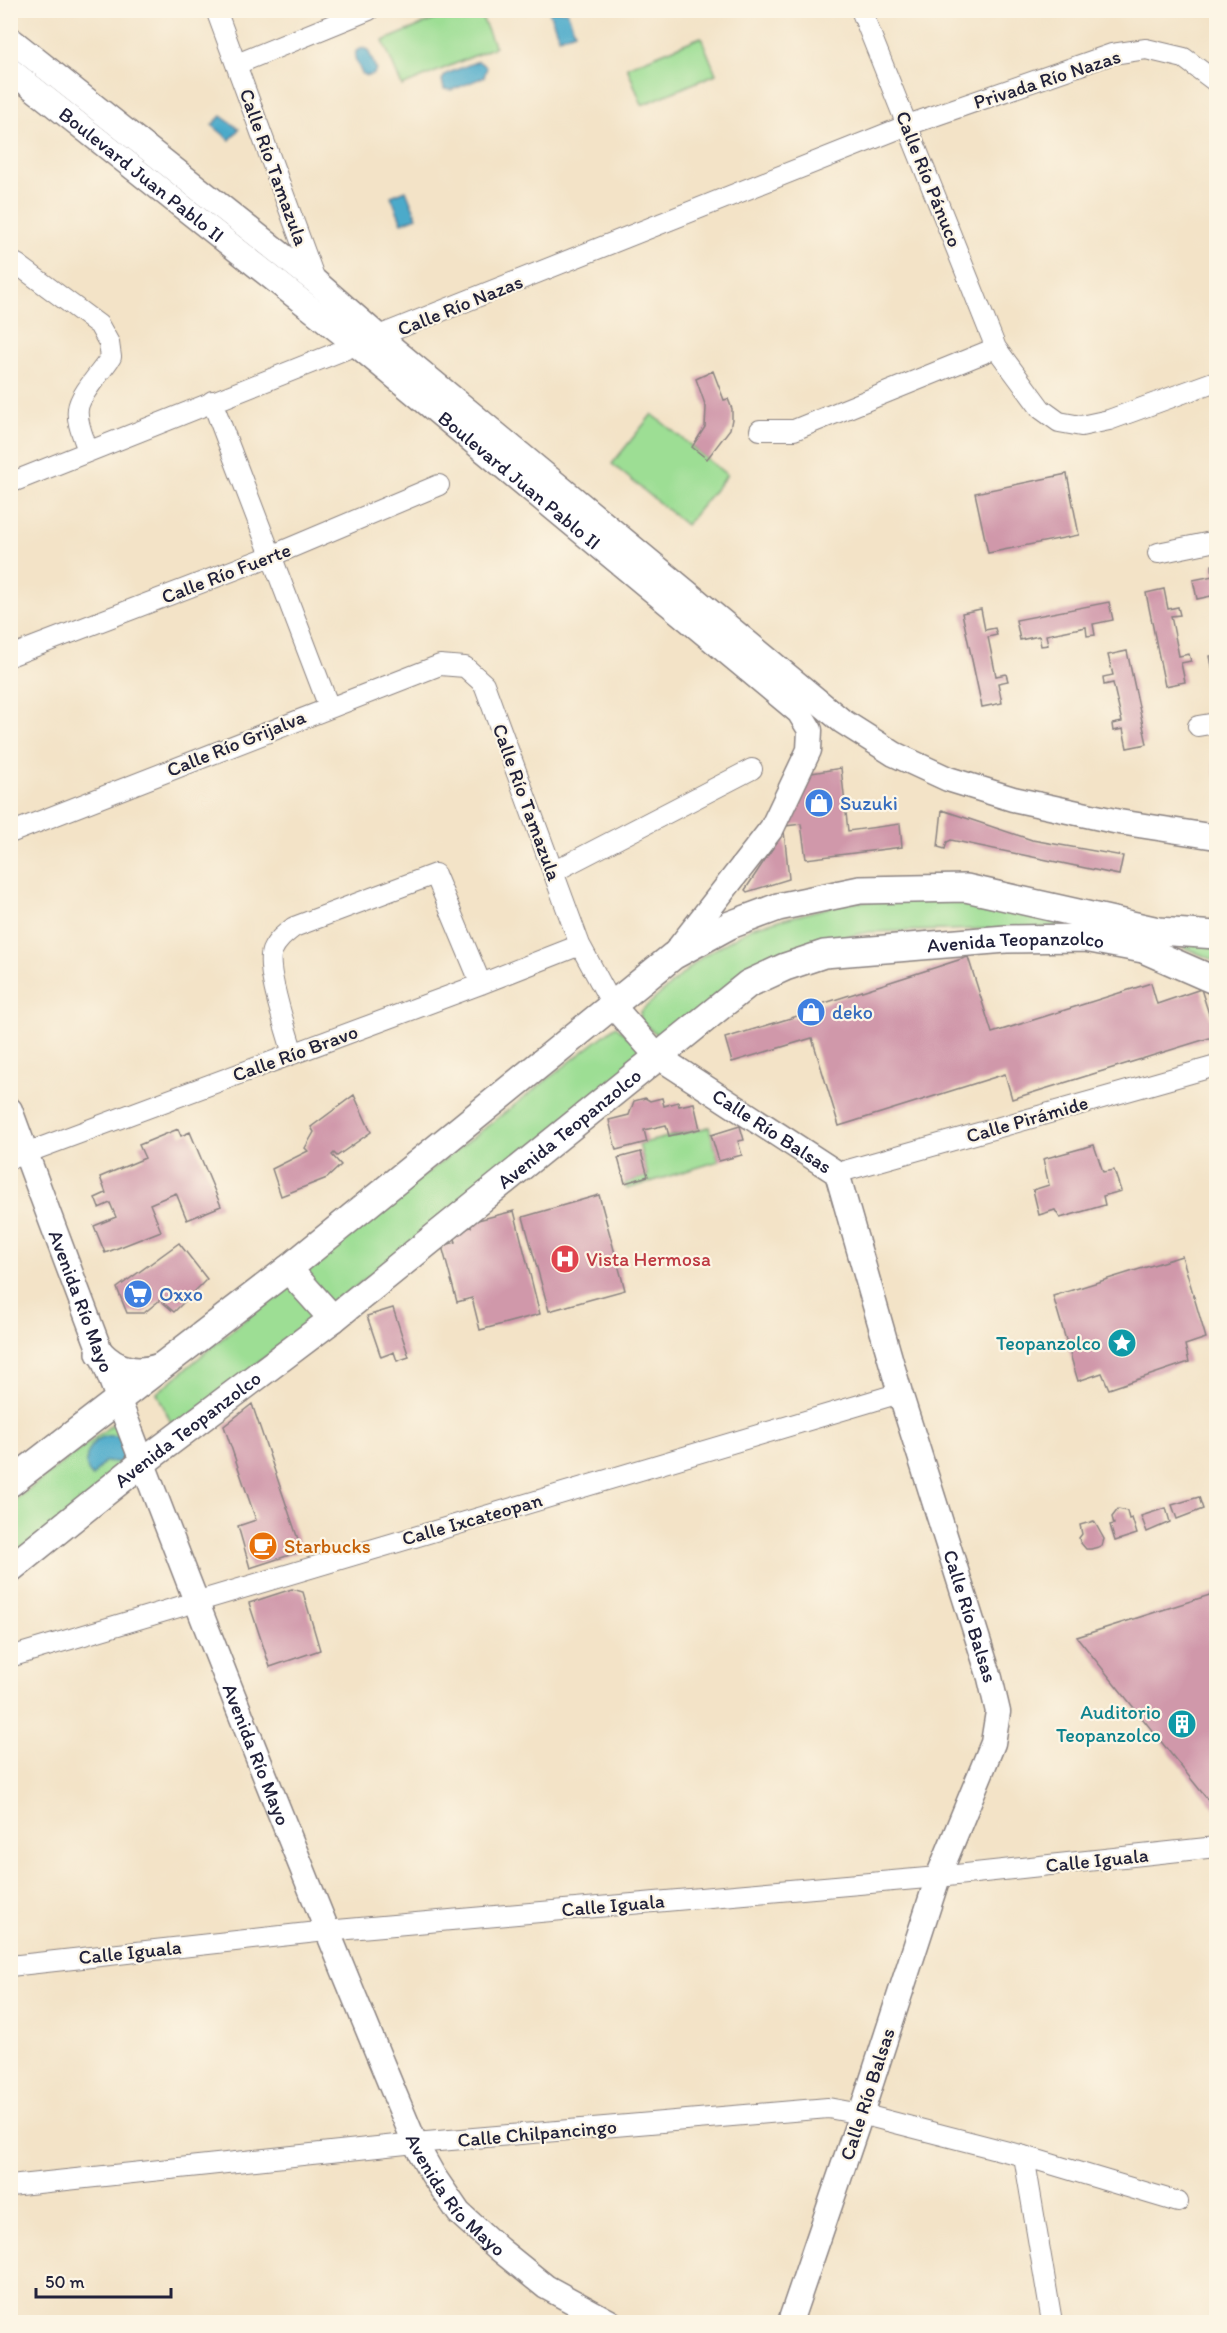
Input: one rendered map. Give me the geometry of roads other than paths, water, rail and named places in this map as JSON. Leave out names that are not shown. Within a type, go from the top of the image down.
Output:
[{"type":"main road","name":"Avenida Teopanzolco","points":[[10,1483],[288,1269],[673,956],[730,925],[778,907],[860,890],[966,888],[1158,931],[1216,935]]},
{"type":"main road","name":"Avenida Teopanzolco","points":[[10,1569],[142,1462],[333,1319],[748,984],[785,967],[824,954],[1006,939],[1084,938],[1143,949],[1216,981]]},
{"type":"main road","points":[[288,1269],[333,1319]]},
{"type":"main road","points":[[100,1353],[108,1361],[129,1371],[140,1372],[162,1366]]},
{"type":"street","name":"Calle Río Tamazula","points":[[216,10],[331,324]]},
{"type":"street","points":[[237,64],[369,10]]},
{"type":"street","name":"Calle Río Pánuco","points":[[861,10],[996,348],[1041,409],[1059,422],[1081,426],[1109,420],[1216,381]]},
{"type":"street","name":"Boulevard Juan Pablo II","points":[[10,39],[315,281],[369,341],[799,712],[810,730],[809,750],[772,828],[673,956]]},
{"type":"street","name":"Privada Río Nazas","points":[[908,125],[1112,54],[1146,49],[1184,58],[1216,82]]},
{"type":"street","name":"Boulevard Juan Pablo II","points":[[10,70],[331,324],[369,341],[842,721],[894,754],[948,779],[1013,799],[1119,822],[1216,837]]},
{"type":"street","name":"Calle Río Nazas","points":[[10,483],[908,125]]},
{"type":"street","points":[[10,264],[17,264],[99,325],[109,343],[111,357],[82,399],[78,409],[79,423],[88,451]]},
{"type":"street","points":[[760,430],[794,430],[996,348]]},
{"type":"street","points":[[212,401],[329,707]]},
{"type":"street","name":"Calle Río Fuerte","points":[[10,656],[271,556],[439,485]]},
{"type":"street","points":[[1158,554],[1216,541]]},
{"type":"street","name":"Calle Río Grijalva","points":[[10,833],[440,665],[465,667]]},
{"type":"street","name":"Calle Río Tamazula","points":[[465,667],[484,684],[580,945],[613,1006]]},
{"type":"street","points":[[553,872],[752,769]]},
{"type":"street","points":[[293,1054],[271,971],[272,953],[281,936],[294,927],[435,873],[481,984]]},
{"type":"street","name":"Calle Río Bravo","points":[[18,1156],[580,945]]},
{"type":"street","name":"Calle Río Balsas","points":[[613,1006],[657,1056],[837,1173],[900,1393],[990,1678],[998,1712],[993,1743],[938,1877],[790,2322]]},
{"type":"street","name":"Calle Pirámide","points":[[837,1173],[1216,1066]]},
{"type":"street","name":"Avenida Río Mayo","points":[[10,1110],[18,1156],[100,1353],[326,1931],[415,2143],[459,2213],[546,2287],[610,2322]]},
{"type":"street","name":"Calle Ixcateopan","points":[[10,1657],[900,1393]]},
{"type":"street","name":"Calle Iguala","points":[[10,1966],[326,1931],[938,1877],[1216,1847]]},
{"type":"street","name":"Calle Chilpancingo","points":[[10,2186],[415,2143],[828,2108],[861,2114],[1024,2156],[1178,2202]]},
{"type":"street","points":[[1024,2156],[1052,2322]]},
{"type":"water","points":[[549,11],[567,11],[575,32],[559,38]]},
{"type":"water","points":[[363,48],[368,50],[376,69],[374,74],[368,76],[362,74],[355,58],[356,51]]},
{"type":"water","points":[[478,61],[487,67],[484,77],[452,90],[444,89],[442,80],[446,74]]},
{"type":"water","points":[[221,116],[239,129],[230,140],[212,125]]},
{"type":"water","points":[[406,190],[417,217],[402,223],[391,196]]},
{"type":"water","points":[[118,1436],[126,1445],[128,1454],[120,1462],[104,1462],[92,1477],[86,1460],[93,1444],[103,1437]]},
{"type":"place","name":"Suzuki","points":[[819,803]]},
{"type":"place","name":"deko","points":[[811,1012]]},
{"type":"place","name":"Vista Hermosa","points":[[565,1259]]},
{"type":"place","name":"Oxxo","points":[[138,1294]]},
{"type":"place","name":"Teopanzolco","points":[[1122,1343]]},
{"type":"place","name":"Starbucks","points":[[263,1546]]},
{"type":"place","name":"Auditorio Teopanzolco","points":[[1182,1724]]}]
